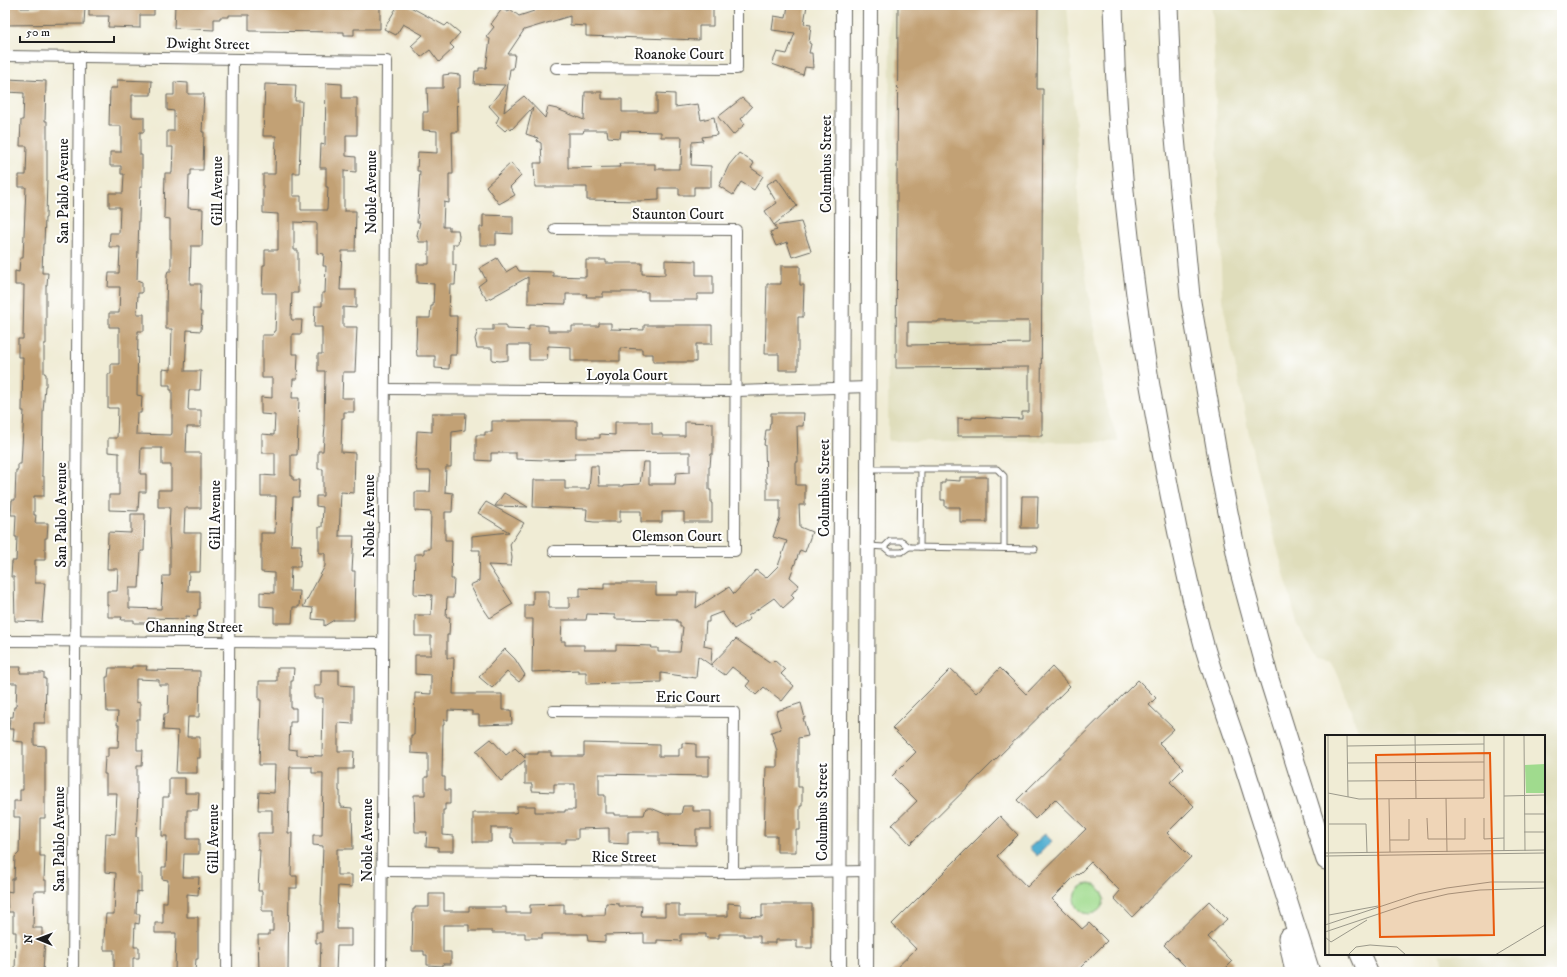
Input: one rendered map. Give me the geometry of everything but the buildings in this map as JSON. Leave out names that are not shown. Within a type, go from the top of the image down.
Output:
[{"type":"highway","points":[[1113,5],[1119,132],[1127,219],[1147,367],[1166,476],[1184,561],[1205,645],[1310,972]]},
{"type":"highway","points":[[1168,5],[1172,106],[1189,289],[1221,474],[1240,572],[1246,595],[1269,679],[1325,857]]},
{"type":"highway","points":[[1270,846],[1295,972]]},
{"type":"highway","points":[[1356,955],[1361,972]]},
{"type":"highway","points":[[1360,955],[1368,972]]},
{"type":"main road","name":"Columbus Street","points":[[839,972],[843,5]]},
{"type":"main road","points":[[866,972],[870,5]]},
{"type":"street","name":"Roanoke Court","points":[[556,68],[737,69],[737,5]]},
{"type":"street","name":"Dwight Street","points":[[5,56],[387,61]]},
{"type":"street","name":"San Pablo Avenue","points":[[73,972],[79,57]]},
{"type":"street","name":"Gill Avenue","points":[[227,972],[233,59]]},
{"type":"street","name":"Noble Avenue","points":[[381,972],[387,61]]},
{"type":"street","name":"Staunton Court","points":[[556,229],[736,230],[736,390]]},
{"type":"street","name":"Loyola Court","points":[[385,389],[736,390],[869,387]]},
{"type":"street","name":"Clemson Court","points":[[554,550],[735,551],[736,390]]},
{"type":"street","name":"Channing Street","points":[[5,640],[383,643]]},
{"type":"street","name":"Eric Court","points":[[553,711],[734,712],[734,873]]},
{"type":"street","name":"Rice Street","points":[[382,871],[734,873],[866,871]]},
{"type":"lane","points":[[868,469],[997,469],[1004,476],[1004,548]]},
{"type":"lane","points":[[920,547],[921,469]]},
{"type":"lane","points":[[868,546],[884,546],[890,541],[902,541],[909,547]]},
{"type":"lane","points":[[884,546],[890,552],[902,552],[909,547],[1035,549]]},
{"type":"shaded area","points":[[890,5],[1067,5],[1076,128],[1079,231],[1106,406],[1119,442],[888,441]]},
{"type":"shaded area","points":[[1211,5],[1562,5],[1562,972],[1446,972],[1440,955],[1545,955],[1545,735],[1360,735],[1338,675],[1330,662],[1317,659],[1298,626],[1255,464],[1222,299],[1213,19]]},
{"type":"green space","points":[[1089,884],[1099,889],[1104,899],[1099,909],[1089,914],[1079,909],[1074,899],[1079,889]]},
{"type":"water","points":[[1045,834],[1052,841],[1037,856],[1029,848]]}]
